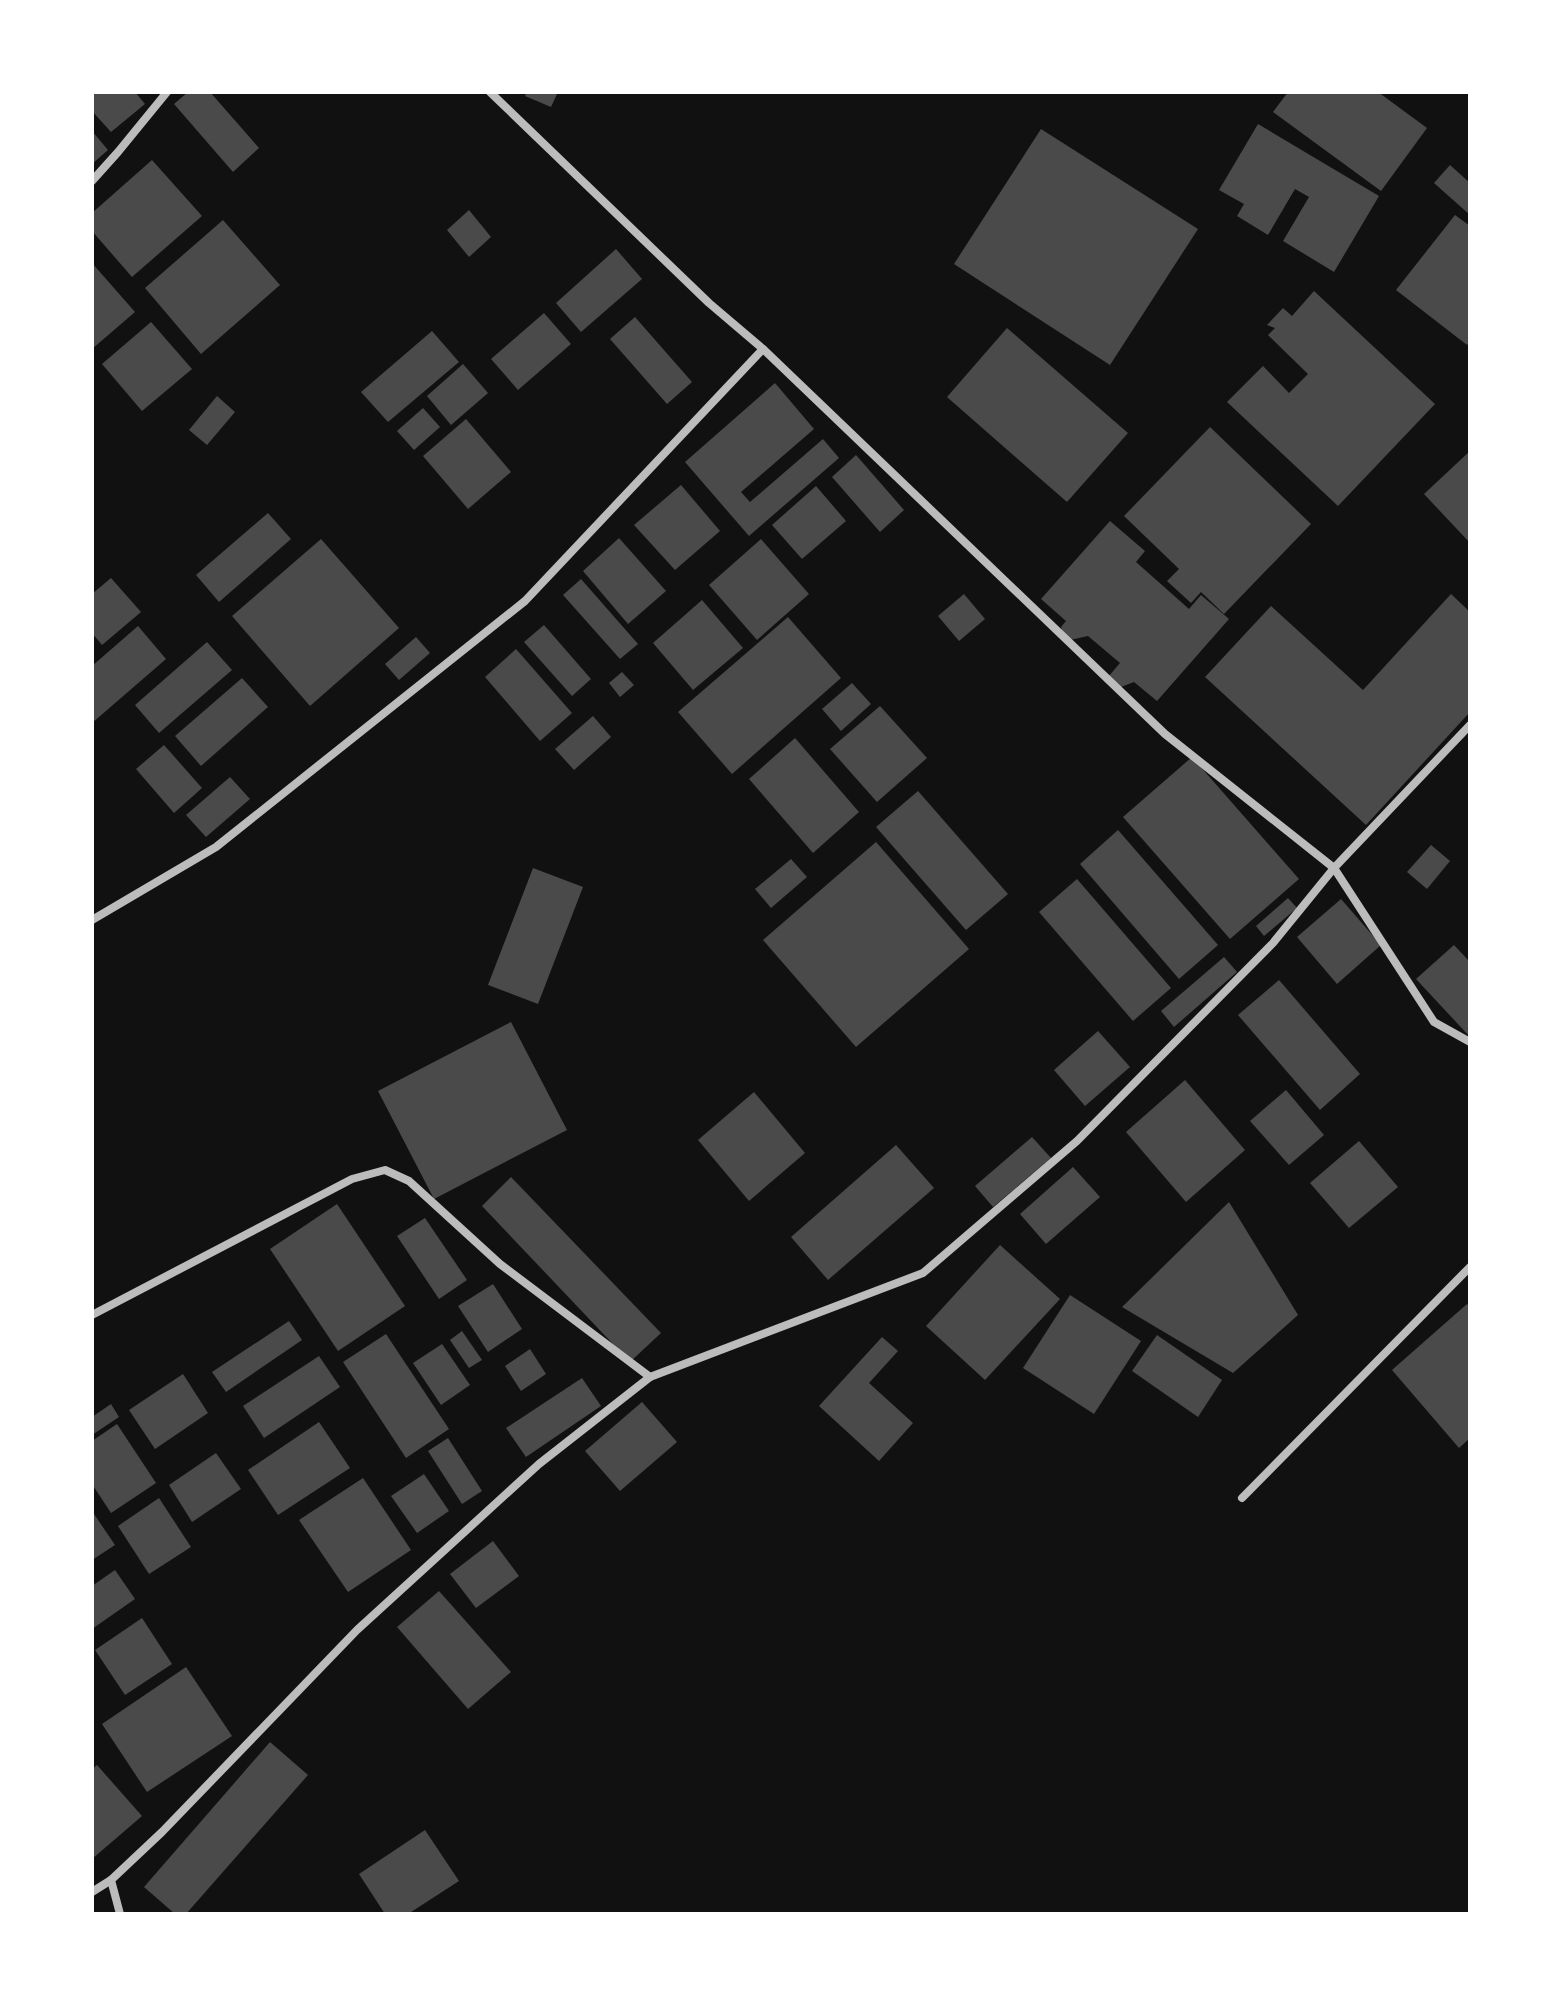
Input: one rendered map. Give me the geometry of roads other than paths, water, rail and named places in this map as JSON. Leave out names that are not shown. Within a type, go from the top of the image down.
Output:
[{"type":"street","points":[[92,181],[167,92]]},
{"type":"street","points":[[490,92],[1165,734],[1334,868],[1434,1022],[1470,1042]]},
{"type":"street","points":[[92,920],[216,847],[525,601],[763,349]]},
{"type":"street","points":[[92,1892],[111,1880],[162,1832],[357,1630],[539,1464],[650,1377],[923,1273],[1077,1141],[1273,943],[1334,868],[1470,725]]},
{"type":"street","points":[[92,1315],[352,1179],[385,1170],[409,1181],[500,1264],[650,1377]]},
{"type":"street","points":[[1242,1498],[1470,1267]]},
{"type":"street","points":[[111,1880],[120,1914]]}]
